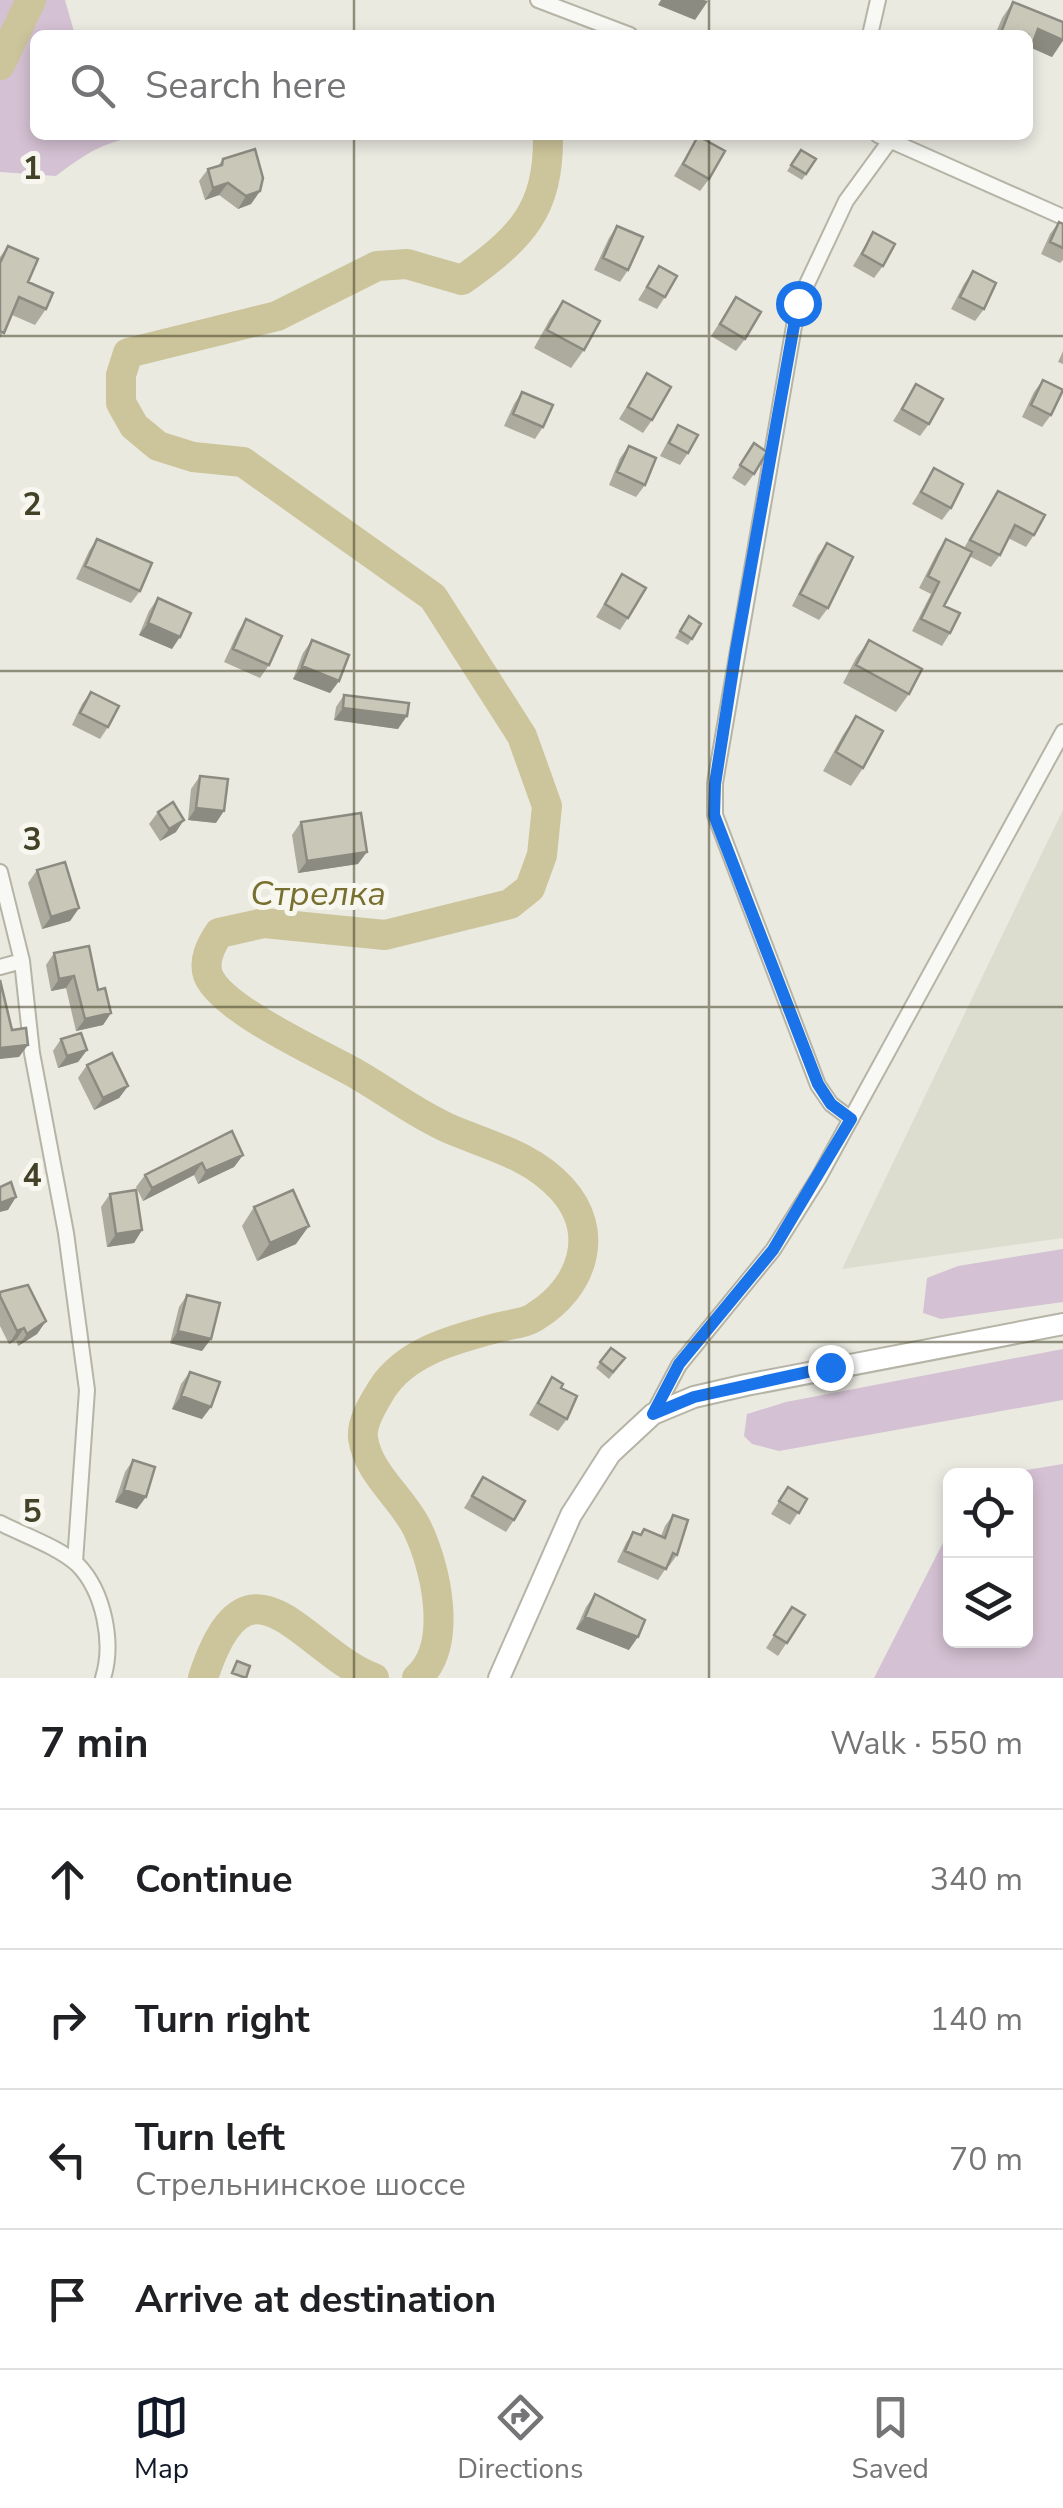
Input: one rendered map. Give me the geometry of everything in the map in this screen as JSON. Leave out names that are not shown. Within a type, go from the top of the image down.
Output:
[{"type":"main road","points":[[499,1678],[571,1516],[610,1454],[653,1414],[694,1397],[746,1384],[1063,1324]]},
{"type":"street","points":[[538,0],[617,30]]},
{"type":"street","points":[[871,30],[878,0]]},
{"type":"street","points":[[851,1119],[831,1104],[818,1084],[714,815],[715,784],[798,303],[846,201],[883,140]]},
{"type":"street","points":[[888,140],[1063,218]]},
{"type":"street","points":[[653,1414],[679,1364],[773,1250],[851,1119],[1063,732]]},
{"type":"street","points":[[0,872],[22,961],[32,1053],[66,1233],[86,1390],[76,1562]]},
{"type":"street","points":[[0,967],[22,961]]},
{"type":"street","points":[[0,1524],[76,1562],[91,1582],[103,1613],[107,1640],[103,1678]]},
{"type":"shaded area","points":[[0,0],[65,0],[74,30],[30,30],[30,140],[122,140],[102,147],[56,176],[0,172]]},
{"type":"shaded area","points":[[1063,810],[1063,1238],[842,1269],[1024,890]]},
{"type":"shaded area","points":[[1063,1249],[1063,1302],[941,1319],[923,1313],[927,1278],[958,1266]]},
{"type":"shaded area","points":[[1063,1349],[1063,1400],[779,1451],[752,1444],[744,1436],[747,1414],[786,1402]]},
{"type":"shaded area","points":[[1063,1464],[1063,1678],[874,1678],[943,1543],[943,1648],[1033,1648],[1033,1469]]},
{"type":"building","points":[[1013,2],[1063,22],[1063,40],[1038,29],[1033,43],[1033,30],[1002,30]]},
{"type":"building","points":[[696,140],[705,140],[725,151],[709,179],[683,164]]},
{"type":"building","points":[[255,149],[263,178],[260,191],[246,196],[228,183],[213,188],[208,169],[222,165],[223,159]]},
{"type":"building","points":[[801,150],[816,159],[806,174],[791,165]]},
{"type":"building","points":[[1059,222],[1063,224],[1063,248],[1050,242]]},
{"type":"building","points":[[617,226],[643,237],[628,270],[603,258]]},
{"type":"building","points":[[873,232],[895,244],[883,266],[862,254]]},
{"type":"building","points":[[8,246],[38,259],[28,282],[53,293],[46,309],[19,297],[4,333],[0,331],[0,263]]},
{"type":"building","points":[[659,266],[677,276],[665,297],[647,287]]},
{"type":"building","points":[[973,271],[996,283],[984,309],[960,297]]},
{"type":"building","points":[[736,297],[761,312],[745,339],[720,324]]},
{"type":"building","points":[[563,301],[600,321],[584,350],[547,330]]},
{"type":"building","points":[[647,373],[671,387],[652,420],[628,407]]},
{"type":"building","points":[[1043,380],[1063,390],[1051,415],[1031,405]]},
{"type":"building","points":[[916,384],[943,399],[929,424],[902,409]]},
{"type":"building","points":[[522,392],[553,405],[543,427],[513,414]]},
{"type":"building","points":[[678,425],[698,435],[688,453],[669,443]]},
{"type":"building","points":[[754,443],[767,452],[754,474],[740,465]]},
{"type":"building","points":[[629,446],[656,458],[645,485],[617,472]]},
{"type":"building","points":[[934,468],[963,484],[951,508],[921,492]]},
{"type":"building","points":[[998,491],[1045,515],[1034,535],[1015,525],[1000,555],[970,540]]},
{"type":"building","points":[[97,539],[152,563],[140,591],[85,566]]},
{"type":"building","points":[[946,539],[972,552],[944,606],[960,613],[950,633],[921,619],[939,582],[928,576]]},
{"type":"building","points":[[827,543],[853,557],[828,608],[800,594]]},
{"type":"building","points":[[622,574],[646,588],[628,618],[605,604]]},
{"type":"building","points":[[158,598],[191,613],[180,637],[148,623]]},
{"type":"building","points":[[689,616],[701,624],[692,639],[680,631]]},
{"type":"building","points":[[246,619],[282,636],[269,665],[233,649]]},
{"type":"building","points":[[312,640],[349,655],[339,681],[302,666]]},
{"type":"building","points":[[869,640],[922,669],[909,694],[856,665]]},
{"type":"building","points":[[91,692],[119,706],[108,727],[80,713]]},
{"type":"building","points":[[344,695],[409,703],[407,716],[343,708]]},
{"type":"building","points":[[856,716],[883,731],[863,768],[836,752]]},
{"type":"building","points":[[200,776],[228,779],[224,811],[196,808]]},
{"type":"building","points":[[173,802],[184,820],[169,829],[158,812]]},
{"type":"building","points":[[361,813],[367,852],[307,861],[301,822]]},
{"type":"building","points":[[65,862],[79,908],[51,917],[37,870]]},
{"type":"building","points":[[89,946],[98,990],[105,988],[111,1013],[85,1019],[74,976],[59,979],[54,953]]},
{"type":"building","points":[[0,980],[12,1030],[26,1028],[28,1045],[0,1048]]},
{"type":"building","points":[[81,1033],[87,1050],[67,1056],[61,1039]]},
{"type":"building","points":[[112,1053],[128,1086],[103,1098],[87,1065]]},
{"type":"building","points":[[232,1131],[243,1155],[206,1171],[202,1163],[152,1188],[145,1175]]},
{"type":"building","points":[[11,1182],[16,1197],[0,1203],[0,1187]]},
{"type":"building","points":[[136,1190],[142,1230],[116,1234],[110,1194]]},
{"type":"building","points":[[293,1190],[309,1226],[270,1243],[254,1207]]},
{"type":"building","points":[[28,1285],[46,1321],[27,1334],[24,1328],[17,1331],[0,1292]]},
{"type":"building","points":[[187,1295],[220,1303],[211,1339],[178,1331]]},
{"type":"building","points":[[611,1348],[625,1358],[613,1372],[600,1362]]},
{"type":"building","points":[[190,1372],[220,1382],[211,1407],[181,1396]]},
{"type":"building","points":[[552,1377],[563,1384],[561,1388],[577,1396],[567,1419],[538,1403]]},
{"type":"building","points":[[133,1460],[155,1467],[146,1497],[124,1490]]},
{"type":"building","points":[[483,1477],[525,1501],[514,1520],[472,1496]]},
{"type":"building","points":[[788,1487],[807,1499],[799,1513],[779,1501]]},
{"type":"building","points":[[673,1515],[688,1520],[677,1555],[673,1553],[666,1569],[625,1551],[633,1532],[641,1535],[644,1529],[665,1538]]},
{"type":"building","points":[[595,1594],[645,1620],[638,1637],[585,1617]]},
{"type":"building","points":[[792,1607],[805,1615],[787,1643],[774,1635]]},
{"type":"building","points":[[237,1661],[250,1666],[246,1678],[232,1673]]},
{"type":"waterway","points":[[0,65],[31,0]]},
{"type":"waterway","name":"Стрелка","points":[[417,1678],[435,1647],[435,1584],[417,1528],[371,1463],[363,1438],[366,1419],[379,1394],[405,1364],[468,1336],[528,1320],[552,1304],[565,1290],[581,1258],[581,1223],[562,1189],[537,1168],[437,1123],[231,1002],[208,975],[207,958],[219,933],[264,923],[385,935],[510,904],[530,888],[542,855],[547,806],[522,736],[433,597],[243,462],[193,457],[158,446],[134,426],[121,403],[121,375],[128,353],[277,316],[377,266],[407,264],[462,280],[500,250],[528,220],[543,184],[548,140]]},
{"type":"waterway","name":"Стрелка","points":[[203,1678],[221,1636],[239,1615],[259,1609],[279,1615],[348,1665],[374,1678]]},
{"type":"route","points":[[798,303],[736,650],[715,784],[714,815],[818,1084],[831,1104],[851,1119],[773,1250],[679,1364],[653,1414],[694,1397],[830,1367]]}]
